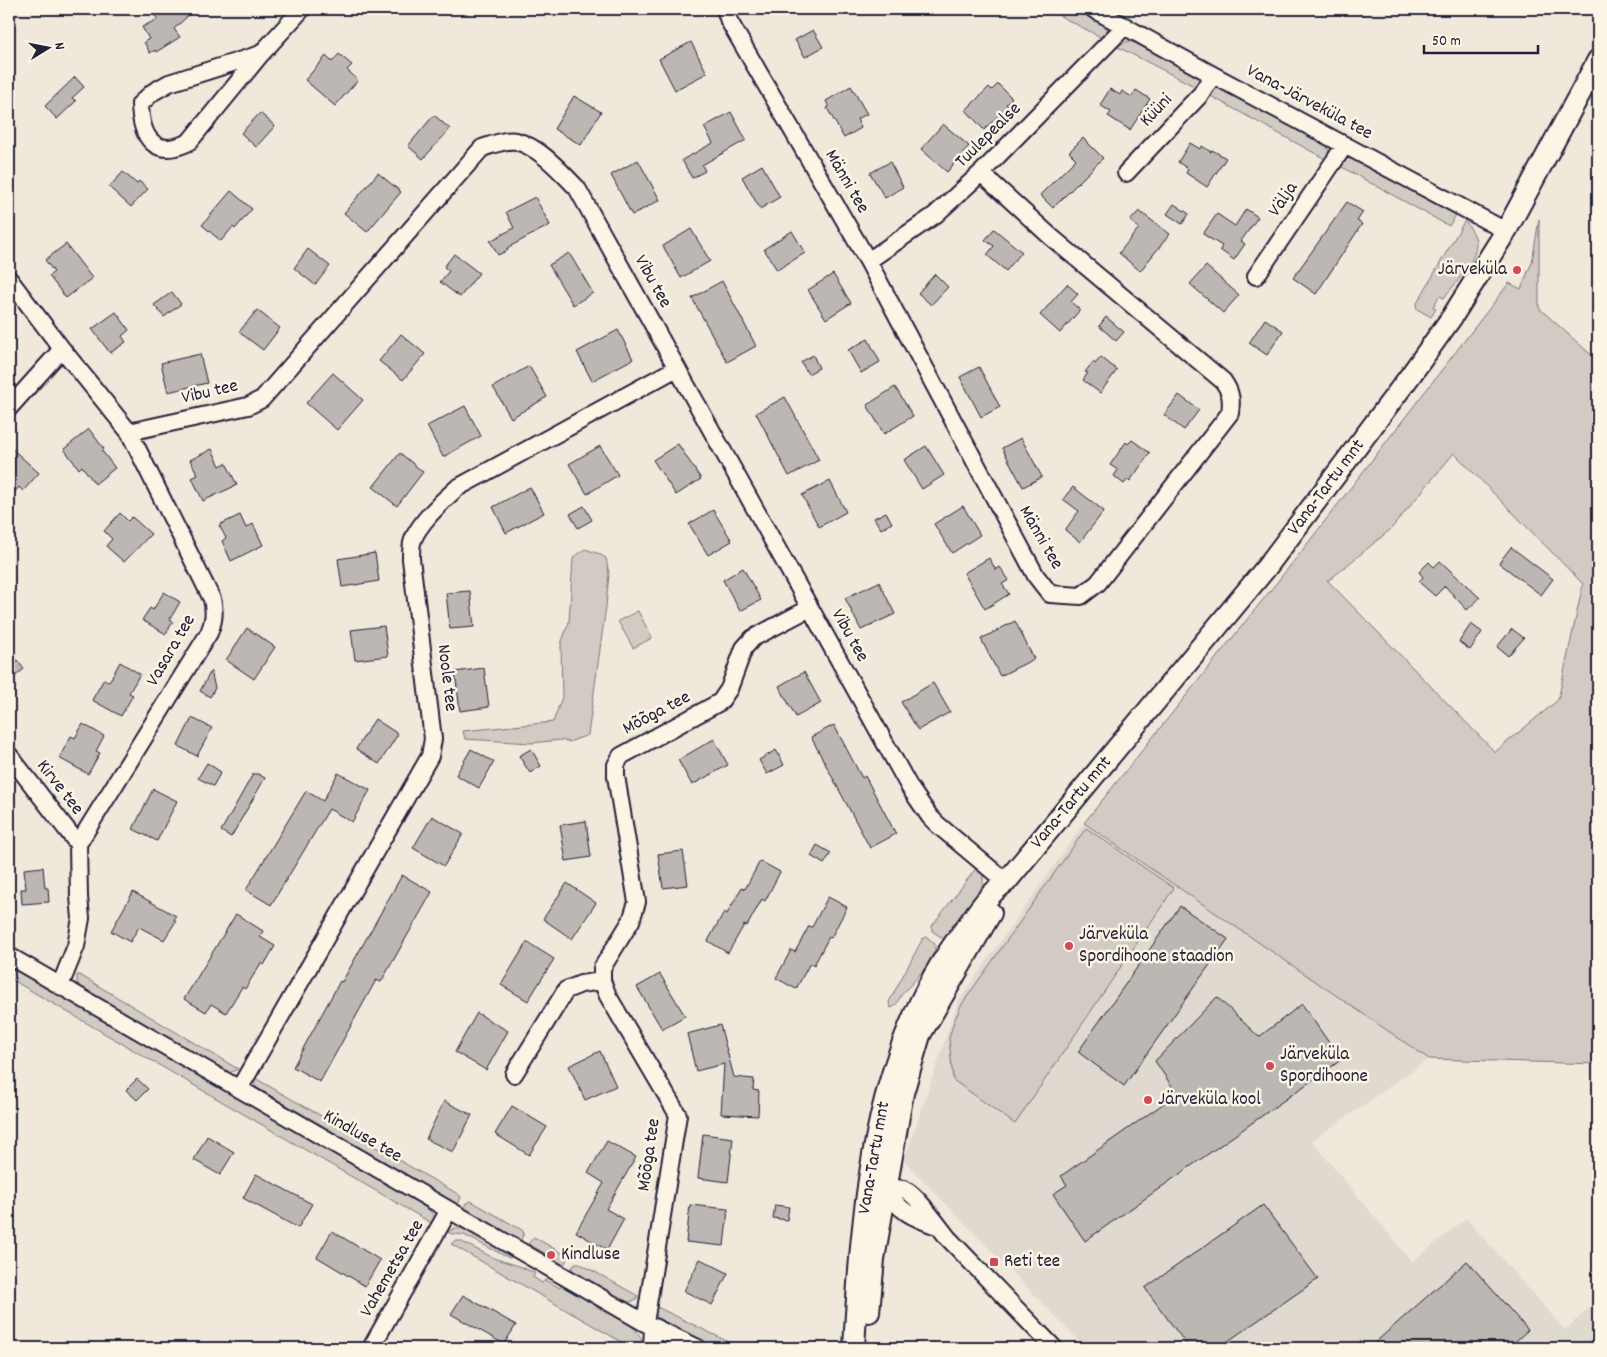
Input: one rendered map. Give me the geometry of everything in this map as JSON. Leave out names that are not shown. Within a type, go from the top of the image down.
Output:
[{"type":"street","points":[[260,54],[169,82],[153,92],[140,104],[141,122],[151,141],[157,146],[169,149],[177,148],[189,142],[260,54],[302,9]]},
{"type":"street","name":"Männi tee","points":[[725,9],[729,21],[868,261],[1036,576],[1050,594],[1081,596],[1098,583],[1230,413],[1232,401],[1224,381],[1050,236],[981,173]]},
{"type":"street","name":"Vana-Järveküla tee","points":[[1093,9],[1506,231]]},
{"type":"street","name":"Tuulepealse","points":[[868,261],[935,215],[981,173],[1125,26]]},
{"type":"street","name":"Vana-Tartu mnt","points":[[865,1348],[874,1259],[877,1186],[892,1072],[906,1033],[933,978],[951,947],[996,889],[1006,882],[1266,568],[1410,376],[1452,317],[1506,231],[1598,60]]},
{"type":"street","name":"Küüni","points":[[1126,173],[1201,94],[1213,75]]},
{"type":"street","name":"Vibu tee","points":[[129,432],[248,406],[262,399],[482,148],[502,142],[515,141],[538,152],[577,188],[910,788],[930,817],[1006,882]]},
{"type":"street","name":"Välja","points":[[1256,276],[1345,145]]},
{"type":"street","name":"Vasara tee","points":[[9,279],[129,432],[212,599],[215,611],[214,621],[209,633],[78,844]]},
{"type":"street","points":[[9,408],[62,349]]},
{"type":"street","name":"Noole tee","points":[[239,1089],[430,756],[433,739],[411,559],[411,545],[415,534],[442,500],[457,488],[677,368]]},
{"type":"street","name":"Mõõga tee","points":[[652,1348],[649,1325],[678,1115],[608,996],[602,981],[602,968],[631,920],[637,902],[616,776],[616,765],[621,756],[720,702],[729,689],[744,648],[753,638],[810,608]]},
{"type":"street","name":"Kirve tee","points":[[9,756],[78,844]]},
{"type":"street","points":[[60,986],[76,946],[81,918],[78,844]]},
{"type":"street","name":"Kindluse tee","points":[[9,956],[649,1325],[698,1348]]},
{"type":"street","points":[[514,1074],[566,990],[581,984],[602,981]]},
{"type":"street","points":[[877,1186],[904,1189],[930,1213],[937,1226],[1054,1348]]},
{"type":"street","name":"Vana-Tartu mnt","points":[[854,1348],[859,1257],[877,1186]]},
{"type":"street","name":"Vahemetsa tee","points":[[371,1348],[450,1210]]},
{"type":"shaded area","points":[[1047,9],[1076,9],[1105,25],[1106,35],[1104,39]]},
{"type":"shaded area","points":[[1128,41],[1197,75],[1198,88],[1116,46]]},
{"type":"shaded area","points":[[1221,88],[1327,146],[1329,153],[1327,160],[1207,94],[1212,89]]},
{"type":"shaded area","points":[[1346,158],[1352,159],[1456,215],[1449,226],[1338,165]]},
{"type":"shaded area","points":[[1539,219],[1539,308],[1598,361],[1598,1064],[1429,1059],[1084,823],[1294,561],[1509,283],[1521,289],[1532,262]],"holes":[[[1454,453],[1583,584],[1558,700],[1495,752],[1327,580],[1390,530]]]},
{"type":"shaded area","points":[[1465,220],[1475,237],[1475,253],[1466,270],[1444,298],[1439,296],[1433,307],[1436,309],[1431,317],[1417,309],[1416,305]]},
{"type":"shaded area","points":[[585,549],[606,558],[609,574],[588,735],[569,742],[561,740],[531,743],[465,739],[463,731],[553,722],[562,697],[561,644],[569,622],[573,558]]},
{"type":"shaded area","points":[[638,611],[652,638],[633,648],[618,621]]},
{"type":"shaded area","name":"Järveküla kool","points":[[1084,823],[1429,1059],[1312,1141],[1412,1262],[1466,1218],[1565,1330],[1598,1300],[1598,1348],[1086,1348],[904,1161],[958,1002]]},
{"type":"shaded area","name":"Järveküla Spordihoone staadion","points":[[1086,828],[1174,888],[1015,1124],[953,1080],[949,1038],[962,1004]]},
{"type":"shaded area","points":[[977,867],[983,875],[980,893],[971,910],[947,941],[932,931],[932,926]]},
{"type":"shaded area","points":[[927,937],[935,944],[933,956],[924,970],[901,995],[895,1006],[891,1008],[889,1002],[923,938]]},
{"type":"shaded area","points":[[9,964],[418,1203],[435,1217],[433,1224],[9,978]]},
{"type":"shaded area","points":[[77,975],[80,975],[238,1069],[229,1073],[223,1071],[84,991],[77,982]]},
{"type":"shaded area","points":[[253,1077],[458,1194],[461,1197],[458,1205],[264,1095],[255,1086]]},
{"type":"shaded area","points":[[471,1201],[522,1230],[524,1233],[519,1244],[463,1209],[466,1203]]},
{"type":"shaded area","points":[[455,1228],[468,1231],[512,1255],[509,1258],[464,1235],[447,1232]]},
{"type":"shaded area","points":[[534,1237],[567,1256],[564,1265],[555,1260],[557,1256],[549,1251],[546,1254],[528,1244]]},
{"type":"shaded area","points":[[455,1241],[460,1241],[496,1259],[535,1273],[533,1277],[542,1283],[545,1280],[560,1288],[562,1284],[627,1322],[638,1334],[643,1348],[632,1348],[451,1244]]},
{"type":"shaded area","points":[[575,1263],[579,1263],[638,1296],[636,1300],[626,1303],[569,1273]]},
{"type":"shaded area","points":[[653,1305],[742,1348],[717,1348],[704,1343],[658,1318]]},
{"type":"building","points":[[148,9],[195,9],[174,29],[180,37],[156,52],[155,50],[150,53],[144,42],[149,39],[142,27],[158,19]]},
{"type":"building","points":[[813,30],[823,47],[805,57],[795,40]]},
{"type":"building","points":[[691,42],[707,73],[675,90],[659,59]]},
{"type":"building","points":[[339,54],[352,65],[347,70],[358,80],[335,106],[305,80],[326,56],[332,62]]},
{"type":"building","points":[[75,77],[84,87],[72,98],[76,101],[57,119],[45,106]]},
{"type":"building","points":[[998,84],[1012,98],[1006,104],[1008,106],[984,130],[966,110],[989,87],[992,90]]},
{"type":"building","points":[[851,86],[867,114],[857,119],[861,128],[844,138],[827,108],[829,107],[826,101]]},
{"type":"building","points":[[1110,89],[1120,95],[1122,91],[1132,97],[1136,90],[1150,99],[1130,130],[1108,116],[1111,112],[1100,105]]},
{"type":"building","points":[[574,96],[601,112],[581,145],[554,129]]},
{"type":"building","points":[[731,112],[746,140],[702,165],[705,171],[692,178],[682,160],[713,143],[704,127]]},
{"type":"building","points":[[260,113],[275,126],[256,147],[241,133]]},
{"type":"building","points":[[434,115],[450,129],[423,159],[408,146]]},
{"type":"building","points":[[943,124],[969,146],[947,172],[921,149]]},
{"type":"building","points":[[1083,138],[1103,158],[1053,208],[1040,195],[1076,159],[1069,152]]},
{"type":"building","points":[[1190,143],[1200,149],[1202,146],[1211,152],[1212,150],[1226,158],[1207,187],[1186,173],[1188,169],[1178,162]]},
{"type":"building","points":[[638,160],[660,200],[632,215],[611,175]]},
{"type":"building","points":[[890,162],[903,187],[885,198],[870,173]]},
{"type":"building","points":[[762,165],[780,197],[760,209],[742,177]]},
{"type":"building","points":[[123,172],[137,184],[139,181],[148,189],[131,207],[109,187]]},
{"type":"building","points":[[378,173],[401,192],[367,232],[344,213]]},
{"type":"building","points":[[231,191],[252,209],[235,229],[233,227],[221,241],[202,225]]},
{"type":"building","points":[[535,197],[550,225],[507,248],[508,250],[498,255],[490,241],[514,228],[506,212]]},
{"type":"building","points":[[1347,202],[1363,212],[1357,221],[1362,224],[1316,294],[1293,278]]},
{"type":"building","points":[[1174,204],[1189,214],[1182,224],[1167,214]]},
{"type":"building","points":[[1246,209],[1258,217],[1241,241],[1245,244],[1234,260],[1220,250],[1222,246],[1203,234],[1217,214],[1235,226]]},
{"type":"building","points":[[1139,211],[1170,234],[1140,271],[1119,253],[1139,228],[1130,221]]},
{"type":"building","points":[[691,229],[710,261],[681,278],[663,246]]},
{"type":"building","points":[[994,229],[1022,252],[1006,271],[987,255],[994,246],[985,240]]},
{"type":"building","points":[[792,231],[805,253],[777,270],[764,249]]},
{"type":"building","points":[[66,244],[92,278],[66,298],[49,276],[54,272],[45,260]]},
{"type":"building","points":[[308,249],[330,266],[315,285],[294,268]]},
{"type":"building","points":[[569,253],[593,293],[573,305],[549,265]]},
{"type":"building","points":[[454,254],[479,273],[460,297],[440,282],[449,271],[444,267]]},
{"type":"building","points":[[1206,266],[1239,295],[1223,313],[1190,284]]},
{"type":"building","points":[[833,274],[851,303],[826,319],[808,290]]},
{"type":"building","points":[[935,274],[948,287],[931,305],[918,293]]},
{"type":"building","points":[[722,281],[756,346],[727,362],[692,298]]},
{"type":"building","points":[[1067,284],[1078,294],[1071,302],[1080,310],[1060,333],[1040,315]]},
{"type":"building","points":[[172,292],[181,304],[164,317],[154,305]]},
{"type":"building","points":[[257,310],[280,328],[263,350],[239,332]]},
{"type":"building","points":[[116,312],[129,330],[122,336],[126,342],[110,353],[92,329]]},
{"type":"building","points":[[1106,317],[1124,332],[1116,341],[1099,326]]},
{"type":"building","points":[[1265,319],[1283,331],[1267,355],[1249,343]]},
{"type":"building","points":[[618,330],[633,359],[592,381],[577,352]]},
{"type":"building","points":[[401,334],[425,354],[403,380],[379,361]]},
{"type":"building","points":[[868,339],[880,362],[861,373],[848,350]]},
{"type":"building","points":[[200,354],[207,383],[168,392],[161,363]]},
{"type":"building","points":[[813,355],[819,368],[808,374],[801,362]]},
{"type":"building","points":[[1101,357],[1117,370],[1100,393],[1083,380],[1088,373],[1085,372],[1093,362],[1095,364]]},
{"type":"building","points":[[529,366],[547,397],[511,418],[493,387]]},
{"type":"building","points":[[979,367],[1000,407],[981,417],[960,377]]},
{"type":"building","points":[[333,373],[363,400],[337,430],[306,403]]},
{"type":"building","points":[[895,387],[913,416],[884,434],[867,405]]},
{"type":"building","points":[[1179,395],[1199,410],[1184,430],[1164,415]]},
{"type":"building","points":[[785,397],[819,460],[789,476],[756,413]]},
{"type":"building","points":[[465,406],[481,436],[443,457],[427,426]]},
{"type":"building","points":[[89,429],[115,468],[95,484],[82,466],[79,469],[64,449]]},
{"type":"building","points":[[1021,438],[1042,477],[1023,487],[1002,448]]},
{"type":"building","points":[[1132,440],[1150,453],[1130,481],[1128,479],[1124,484],[1114,476],[1118,470],[1110,465],[1126,442],[1128,444]]},
{"type":"building","points":[[678,444],[701,479],[676,495],[653,460]]},
{"type":"building","points":[[9,446],[39,473],[23,491],[19,487],[9,499]]},
{"type":"building","points":[[600,446],[618,475],[587,494],[569,464]]},
{"type":"building","points":[[926,446],[944,475],[922,489],[904,460]]},
{"type":"building","points":[[212,449],[220,466],[226,463],[237,485],[203,501],[192,478],[198,475],[190,460]]},
{"type":"building","points":[[400,453],[423,472],[397,506],[373,487]]},
{"type":"building","points":[[830,481],[846,512],[819,527],[802,495]]},
{"type":"building","points":[[530,487],[544,513],[506,533],[493,507]]},
{"type":"building","points":[[1073,487],[1104,511],[1080,542],[1065,530],[1079,511],[1063,499]]},
{"type":"building","points":[[584,506],[592,520],[578,528],[570,514]]},
{"type":"building","points":[[963,506],[980,535],[952,553],[934,524]]},
{"type":"building","points":[[713,510],[732,541],[708,555],[689,524]]},
{"type":"building","points":[[886,512],[892,523],[881,529],[874,518]]},
{"type":"building","points":[[120,513],[128,521],[132,517],[151,534],[124,562],[106,546],[112,539],[104,531]]},
{"type":"building","points":[[240,515],[246,528],[253,524],[263,545],[231,561],[222,541],[226,538],[219,525]]},
{"type":"building","points":[[1511,547],[1553,579],[1541,595],[1499,563]]},
{"type":"building","points":[[375,553],[379,581],[342,587],[338,559]]},
{"type":"building","points":[[989,558],[996,570],[1000,567],[1009,580],[1002,584],[1009,594],[985,609],[964,573]]},
{"type":"building","points":[[1440,561],[1480,598],[1467,610],[1445,586],[1435,596],[1419,582],[1423,577],[1419,572],[1429,562],[1434,567]]},
{"type":"building","points":[[743,568],[761,600],[740,611],[723,580]]},
{"type":"building","points":[[879,582],[895,614],[861,630],[845,598]]},
{"type":"building","points":[[470,591],[474,627],[450,629],[446,593]]},
{"type":"building","points":[[164,592],[180,602],[170,619],[173,621],[166,634],[142,620],[150,608],[153,610]]},
{"type":"building","points":[[1015,621],[1034,659],[1000,676],[981,639]]},
{"type":"building","points":[[1471,624],[1482,632],[1470,650],[1459,642]]},
{"type":"building","points":[[384,626],[388,656],[355,660],[351,630]]},
{"type":"building","points":[[247,628],[275,647],[254,679],[226,660]]},
{"type":"building","points":[[1512,629],[1524,638],[1508,656],[1497,647]]},
{"type":"building","points":[[9,650],[24,669],[9,681]]},
{"type":"building","points":[[120,662],[140,674],[129,693],[133,695],[121,716],[92,700],[104,679],[109,682]]},
{"type":"building","points":[[484,668],[489,707],[460,711],[455,672]]},
{"type":"building","points":[[211,671],[215,688],[210,697],[200,691]]},
{"type":"building","points":[[804,672],[821,703],[796,717],[779,686]]},
{"type":"building","points":[[933,683],[950,712],[918,730],[901,702]]},
{"type":"building","points":[[192,718],[212,728],[197,756],[178,746]]},
{"type":"building","points":[[375,719],[398,734],[379,764],[356,749]]},
{"type":"building","points":[[83,724],[104,736],[96,751],[100,753],[88,774],[59,758],[71,736],[75,738]]},
{"type":"building","points":[[834,725],[862,778],[865,776],[896,834],[870,848],[811,737]]},
{"type":"building","points":[[714,739],[728,765],[692,785],[678,760]]},
{"type":"building","points":[[471,749],[494,762],[479,788],[456,775]]},
{"type":"building","points":[[531,749],[541,766],[530,773],[519,756]]},
{"type":"building","points":[[776,750],[784,765],[767,774],[759,760]]},
{"type":"building","points":[[207,763],[221,772],[213,786],[198,778]]},
{"type":"building","points":[[338,773],[370,790],[352,822],[329,809],[271,905],[246,890],[306,791],[323,801]]},
{"type":"building","points":[[253,774],[258,774],[265,778],[231,837],[221,831]]},
{"type":"building","points":[[153,789],[177,801],[157,841],[133,829]]},
{"type":"building","points":[[432,816],[463,834],[444,866],[413,848]]},
{"type":"building","points":[[586,821],[591,857],[566,861],[560,825]]},
{"type":"building","points":[[817,845],[831,853],[824,864],[811,856]]},
{"type":"building","points":[[683,851],[688,885],[663,888],[658,854]]},
{"type":"building","points":[[760,861],[780,872],[765,901],[762,899],[747,926],[744,925],[728,953],[708,941],[724,912],[727,914],[742,887],[745,889]]},
{"type":"building","points":[[43,867],[45,888],[48,888],[49,902],[22,904],[21,889],[26,889],[24,869]]},
{"type":"building","points":[[402,875],[432,892],[381,982],[376,980],[320,1082],[293,1067],[340,981],[342,982]]},
{"type":"building","points":[[567,883],[596,903],[572,939],[543,919]]},
{"type":"building","points":[[133,892],[176,916],[174,920],[176,921],[164,940],[139,927],[130,942],[111,931]]},
{"type":"building","points":[[828,897],[847,907],[831,938],[829,937],[814,965],[810,963],[796,989],[776,978],[791,950],[795,952],[809,926],[812,927]]},
{"type":"building","points":[[1180,906],[1228,939],[1124,1086],[1078,1052]]},
{"type":"building","points":[[236,914],[263,931],[260,937],[275,946],[264,965],[261,963],[245,989],[242,987],[226,1013],[211,1004],[206,1012],[184,999]]},
{"type":"building","points":[[527,942],[554,959],[528,1001],[501,985]]},
{"type":"building","points":[[660,974],[685,1016],[662,1029],[637,987]]},
{"type":"building","points":[[1217,997],[1259,1037],[1302,1004],[1341,1060],[1085,1241],[1053,1194],[1067,1185],[1061,1176],[1177,1094],[1155,1061]]},
{"type":"building","points":[[477,1013],[508,1031],[486,1070],[455,1052]]},
{"type":"building","points":[[720,1025],[734,1077],[754,1079],[753,1090],[759,1091],[758,1116],[721,1114],[724,1064],[696,1071],[687,1034]]},
{"type":"building","points":[[600,1051],[616,1086],[585,1100],[569,1066]]},
{"type":"building","points":[[137,1079],[148,1089],[137,1100],[126,1090]]},
{"type":"building","points":[[444,1101],[472,1115],[453,1152],[426,1139]]},
{"type":"building","points":[[512,1106],[547,1127],[529,1155],[495,1134]]},
{"type":"building","points":[[703,1134],[733,1138],[728,1182],[698,1178]]},
{"type":"building","points":[[207,1136],[234,1152],[220,1175],[194,1160]]},
{"type":"building","points":[[607,1141],[636,1157],[606,1209],[624,1219],[607,1250],[576,1232],[604,1183],[588,1173]]},
{"type":"building","points":[[256,1174],[312,1204],[298,1228],[243,1198]]},
{"type":"building","points":[[690,1205],[728,1209],[724,1246],[686,1242]]},
{"type":"building","points":[[775,1205],[789,1207],[787,1220],[773,1218]]},
{"type":"building","points":[[1263,1205],[1318,1279],[1218,1348],[1189,1348],[1145,1288]]},
{"type":"building","points":[[332,1231],[380,1260],[365,1286],[317,1257]]},
{"type":"building","points":[[700,1259],[728,1273],[712,1305],[684,1291]]},
{"type":"building","points":[[1467,1261],[1528,1330],[1508,1348],[1369,1348]]},
{"type":"building","points":[[463,1295],[516,1325],[504,1344],[451,1314]]},
{"type":"place","name":"Järveküla","points":[[1517,270]]},
{"type":"place","name":"Järveküla Spordihoone staadion","points":[[1069,946]]},
{"type":"place","name":"Järveküla Spordihoone","points":[[1270,1066]]},
{"type":"place","name":"Järveküla kool","points":[[1148,1100]]},
{"type":"place","name":"Kindluse","points":[[551,1255]]},
{"type":"place","name":"Reti tee","points":[[994,1262]]}]
